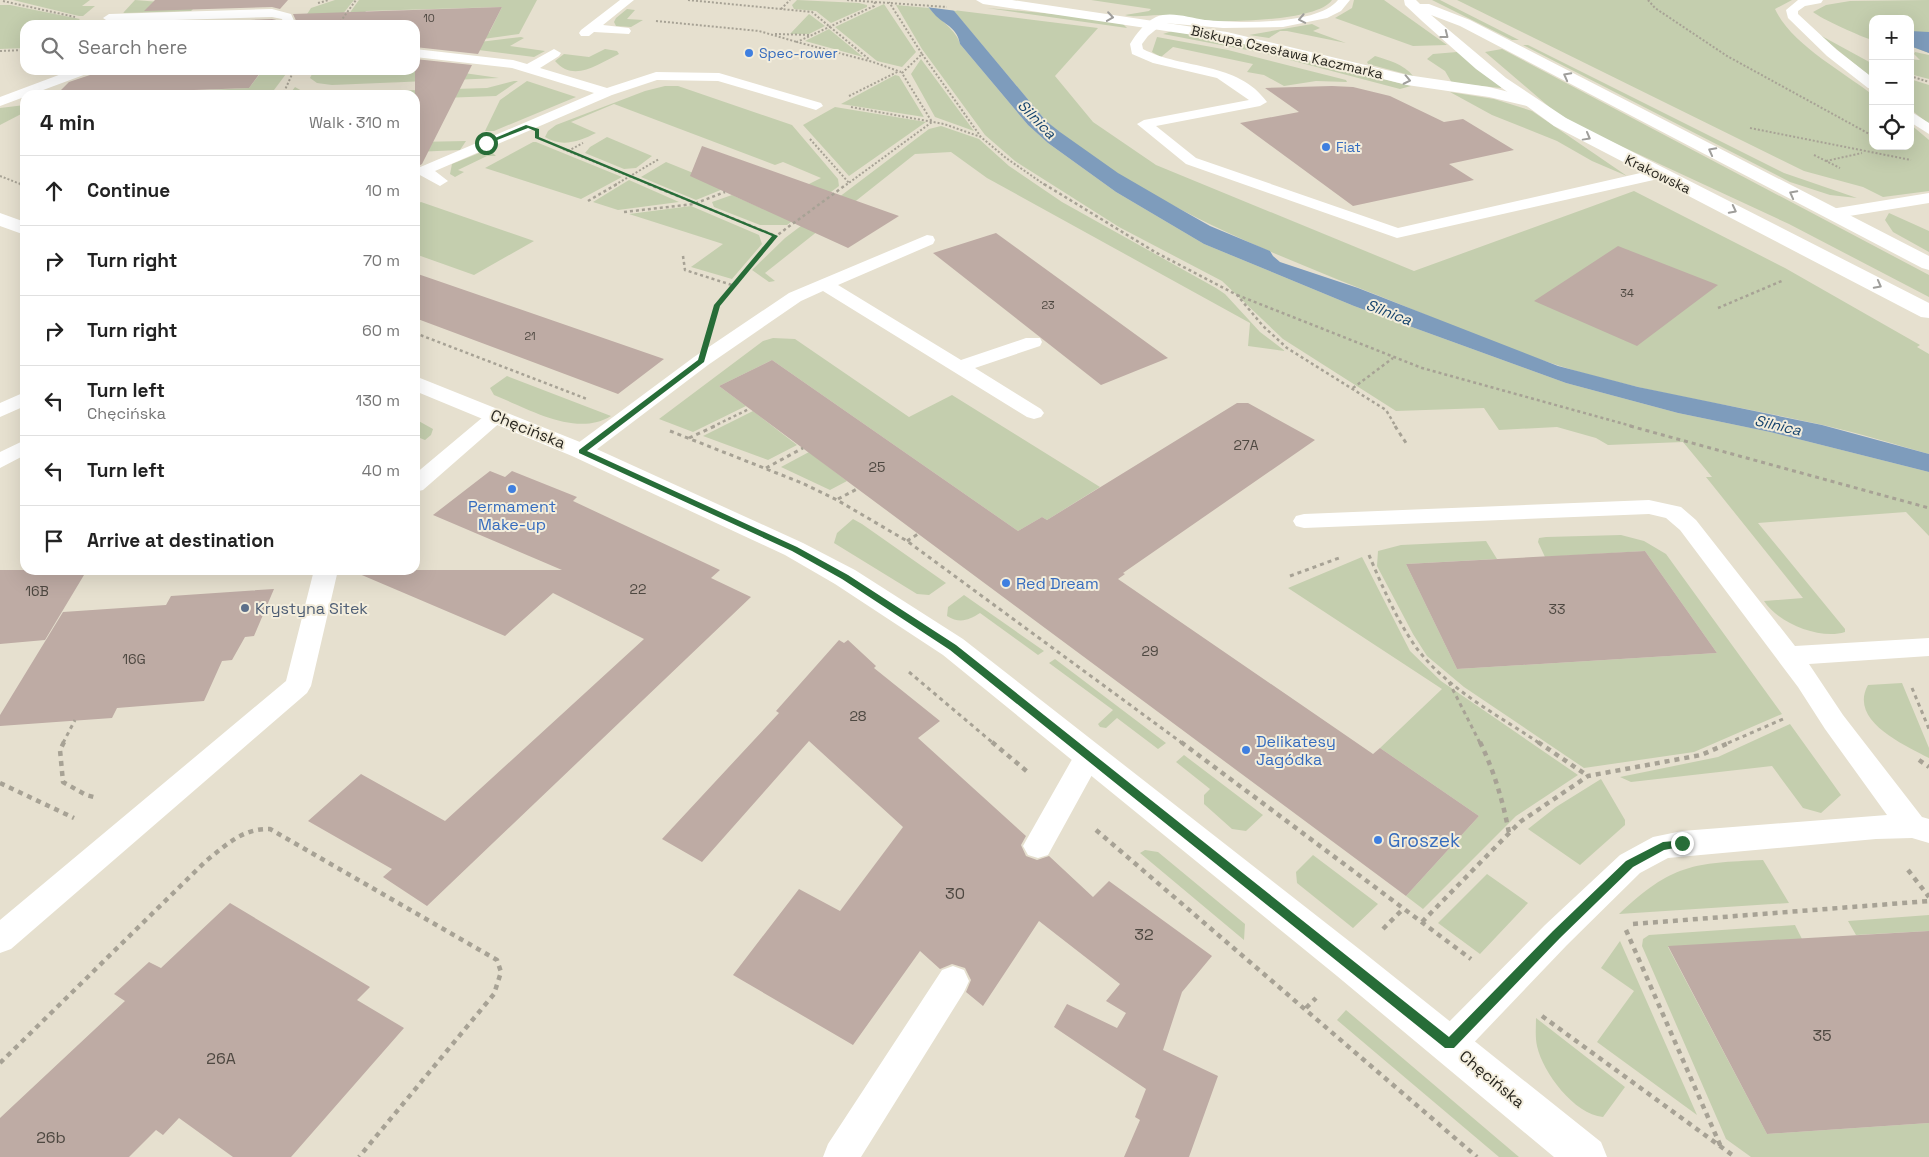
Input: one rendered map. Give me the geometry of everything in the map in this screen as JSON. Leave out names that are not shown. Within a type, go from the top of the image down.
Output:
[{"type":"street","name":"Biskupa Czesława Kaczmarka","points":[[983,0],[1155,24],[1246,40],[1407,80],[1489,92],[1531,102]]},
{"type":"street","name":"Krakowska","points":[[1408,1],[1435,27],[1559,122],[1929,312]]},
{"type":"street","name":"Krakowska","points":[[1408,1],[1490,36],[1929,264]]},
{"type":"street","points":[[0,219],[20,227]]},
{"type":"street","name":"Chęcińska","points":[[420,385],[582,451],[794,549],[845,577],[953,647],[1450,1044],[1586,1157]]},
{"type":"lane","points":[[625,32],[588,30],[628,0]]},
{"type":"lane","points":[[1344,0],[1337,9],[1327,14],[1285,22],[1224,25],[1164,19],[1155,24],[1144,32],[1136,44],[1138,51],[1156,60],[1223,76],[1260,102],[1144,124],[1190,161],[1397,233],[1658,174]]},
{"type":"lane","points":[[1817,0],[1801,3],[1792,10],[1792,15],[1819,42],[1869,82]]},
{"type":"lane","points":[[107,20],[122,6]]},
{"type":"lane","points":[[107,20],[272,13],[287,17],[288,20]]},
{"type":"lane","points":[[420,53],[490,60],[530,68],[607,92]]},
{"type":"lane","points":[[530,68],[554,53]]},
{"type":"lane","points":[[32,90],[71,75]]},
{"type":"lane","points":[[574,82],[592,75]]},
{"type":"lane","points":[[440,181],[423,172],[607,92],[642,79],[662,75],[714,76],[816,106]]},
{"type":"lane","points":[[0,102],[20,94]]},
{"type":"lane","points":[[1914,118],[1929,130]]},
{"type":"lane","points":[[1831,214],[1929,198]]},
{"type":"lane","points":[[582,451],[701,361],[795,297],[927,240]]},
{"type":"lane","points":[[824,284],[1034,413]]},
{"type":"lane","points":[[959,367],[1033,342]]},
{"type":"lane","points":[[0,411],[20,401]]},
{"type":"lane","points":[[420,481],[496,416]]},
{"type":"lane","points":[[0,461],[20,449]]},
{"type":"lane","points":[[1304,521],[1649,508],[1667,510],[1681,517],[1688,524],[1817,695],[1834,722],[1920,828]]},
{"type":"lane","points":[[0,939],[298,686],[325,575]]},
{"type":"lane","points":[[1788,656],[1929,647]]},
{"type":"lane","points":[[1038,846],[1089,755]]},
{"type":"lane","points":[[1450,1044],[1556,935],[1630,864],[1646,853],[1663,846],[1682,843],[1876,827],[1920,828]]},
{"type":"lane","points":[[841,1157],[953,980]]},
{"type":"path","points":[[0,2],[5,0],[77,18],[107,20]]},
{"type":"path","points":[[342,20],[356,0]]},
{"type":"path","points":[[688,0],[812,12],[873,62]]},
{"type":"path","points":[[724,4],[728,0]]},
{"type":"path","points":[[781,9],[790,0]]},
{"type":"path","points":[[847,0],[947,7]]},
{"type":"path","points":[[1648,0],[1654,8],[1727,56],[1869,134]]},
{"type":"path","points":[[797,42],[874,6],[875,2]]},
{"type":"path","points":[[889,2],[922,54],[981,137],[1006,158],[1070,202],[1155,252],[1237,295],[1422,368],[1929,508]]},
{"type":"path","points":[[47,13],[51,12]]},
{"type":"path","points":[[648,20],[767,33],[812,35]]},
{"type":"path","points":[[767,33],[873,62],[902,72],[932,122]]},
{"type":"path","points":[[0,51],[20,50]]},
{"type":"path","points":[[902,72],[922,54]]},
{"type":"path","points":[[285,90],[292,75]]},
{"type":"path","points":[[1914,77],[1929,82]]},
{"type":"path","points":[[843,106],[944,124],[981,137]]},
{"type":"path","points":[[701,361],[717,305],[776,236],[932,122]]},
{"type":"path","points":[[528,126],[537,130],[536,137],[628,177],[776,236]]},
{"type":"path","points":[[1749,128],[1864,152],[1918,161]]},
{"type":"path","points":[[806,134],[849,183]]},
{"type":"path","points":[[1826,161],[1864,152]]},
{"type":"path","points":[[1814,155],[1840,168]]},
{"type":"path","points":[[588,200],[659,159]]},
{"type":"path","points":[[0,176],[20,184]]},
{"type":"path","points":[[624,212],[694,204],[725,192]]},
{"type":"path","points":[[683,256],[685,270],[735,286]]},
{"type":"path","points":[[1718,308],[1786,280]]},
{"type":"path","points":[[1237,295],[1263,326],[1287,348],[1386,410],[1408,446]]},
{"type":"path","points":[[420,336],[765,468],[837,500],[907,541],[1476,963]]},
{"type":"path","points":[[1353,388],[1393,358]]},
{"type":"path","points":[[689,438],[749,409]]},
{"type":"path","points":[[765,468],[803,448]]},
{"type":"path","points":[[837,500],[857,489]]},
{"type":"path","points":[[907,541],[918,534]]},
{"type":"path","points":[[1366,548],[1384,591],[1418,650],[1449,682],[1588,776]]},
{"type":"path","points":[[1290,576],[1341,558]]},
{"type":"path","points":[[902,666],[1306,1008],[1477,1157]]},
{"type":"path","points":[[1449,682],[1491,764],[1505,810],[1509,834]]},
{"type":"path","points":[[1910,684],[1929,729]]},
{"type":"path","points":[[1422,922],[1520,822],[1588,776],[1701,755],[1792,715]]},
{"type":"path","points":[[75,720],[60,750],[63,782],[86,795],[103,799]]},
{"type":"path","points":[[0,783],[77,819]]},
{"type":"path","points":[[0,1063],[206,861],[238,835],[257,827],[270,829],[497,960],[501,972],[494,994],[359,1157]]},
{"type":"path","points":[[1876,827],[1929,897]]},
{"type":"path","points":[[1721,1147],[1624,925],[1929,901]]},
{"type":"path","points":[[1541,1016],[1735,1157]]},
{"type":"green space","points":[[13,0],[90,0],[82,6],[95,6],[83,16],[79,16]]},
{"type":"green space","points":[[135,0],[197,5],[191,11],[123,13]]},
{"type":"green space","points":[[335,0],[354,0],[338,20],[303,20],[311,8]]},
{"type":"green space","points":[[359,0],[537,0],[519,34],[448,44],[433,35],[489,33],[502,7],[366,11],[360,20],[345,20]]},
{"type":"green space","points":[[797,0],[859,3],[867,5],[867,7],[831,23],[816,11],[794,9],[792,5]]},
{"type":"green space","points":[[1091,0],[1332,0],[1324,7],[1295,16],[1224,21],[1159,15],[1129,16],[1125,15],[1151,9]]},
{"type":"green space","points":[[1354,0],[1384,0],[1447,45],[1413,46],[1335,18],[1352,8]]},
{"type":"green space","points":[[1432,0],[1440,0],[1519,40],[1512,40]]},
{"type":"green space","points":[[1457,0],[1792,0],[1775,9],[1793,34],[1818,56],[1869,92],[1869,150],[1914,150],[1914,127],[1929,140],[1929,191],[1883,197],[1863,187],[1804,171]]},
{"type":"green space","points":[[1929,0],[1929,53],[1914,47],[1914,15],[1869,15],[1869,39],[1824,19],[1813,12],[1826,5],[1850,1]]},
{"type":"green space","points":[[884,4],[916,52],[902,67],[877,61],[835,27]]},
{"type":"green space","points":[[0,5],[10,5],[80,19],[20,20],[20,48],[0,49]]},
{"type":"green space","points":[[896,5],[929,8],[952,30],[960,44],[1028,125],[1048,143],[1116,192],[1204,244],[1354,306],[1566,383],[1678,413],[1770,432],[1929,472],[1929,536],[1906,512],[1758,523],[1845,629],[1845,632],[1824,634],[1812,632],[1789,623],[1770,609],[1764,601],[1803,598],[1706,477],[1712,477],[1683,442],[1608,445],[1596,438],[1557,427],[1499,430],[1484,408],[1396,411],[1283,339],[1222,281],[1119,227],[1015,161],[985,135],[922,49]]},
{"type":"green space","points":[[987,8],[1065,15],[1123,24],[1127,28]]},
{"type":"green space","points":[[627,9],[635,10],[627,19],[643,20],[631,27],[616,26],[614,22],[616,18]]},
{"type":"green space","points":[[953,10],[1098,28],[1055,76],[1093,122],[1156,165],[1414,271],[1634,191],[1785,268],[1920,345],[1917,347],[1929,354],[1929,454],[1823,425],[1654,391],[1572,370],[1496,343],[1259,247],[1169,203],[1085,152],[1046,121]]},
{"type":"green space","points":[[809,14],[825,26],[809,34],[790,34]]},
{"type":"green space","points":[[1312,24],[1320,28],[1313,31],[1346,43],[1287,31],[1280,31],[1269,38],[1249,35]]},
{"type":"green space","points":[[829,29],[863,57],[805,41]]},
{"type":"green space","points":[[1172,31],[1241,43],[1411,86],[1400,89],[1263,53],[1163,34]]},
{"type":"green space","points":[[1818,34],[1869,62],[1869,76]]},
{"type":"green space","points":[[1157,37],[1228,50],[1346,80],[1347,82],[1316,81],[1284,86],[1264,75],[1247,72],[1253,64],[1173,47],[1161,57],[1152,52]]},
{"type":"green space","points":[[524,38],[510,46],[545,51],[534,57],[447,46]]},
{"type":"green space","points":[[1523,45],[1528,45],[1784,173],[1857,198],[1830,195],[1790,182]]},
{"type":"green space","points":[[605,49],[617,51],[619,54],[586,70],[570,71],[555,61],[564,54],[589,57]]},
{"type":"green space","points":[[1502,49],[1929,275],[1929,297],[1789,224],[1582,128],[1554,111],[1485,52]]},
{"type":"green space","points":[[1457,52],[1501,88],[1452,83],[1445,71],[1427,59],[1433,54]]},
{"type":"green space","points":[[1915,52],[1929,55],[1929,79],[1914,75],[1914,59],[1920,60],[1914,54]]},
{"type":"green space","points":[[1375,56],[1400,65],[1413,76],[1368,64],[1367,62]]},
{"type":"green space","points":[[921,59],[974,131],[935,117],[911,74]]},
{"type":"green space","points":[[420,67],[499,78],[332,85],[317,83],[310,78],[312,75],[420,75]]},
{"type":"green space","points":[[259,75],[285,75],[274,90],[209,90],[249,88]]},
{"type":"green space","points":[[895,75],[899,76],[924,117],[841,104]]},
{"type":"green space","points":[[1914,80],[1929,85],[1929,124],[1914,112]]},
{"type":"green space","points":[[518,81],[496,96],[420,99],[420,90],[487,88]]},
{"type":"green space","points":[[527,81],[576,97],[494,131],[485,131],[500,100]]},
{"type":"green space","points":[[665,86],[678,86],[792,125],[838,179],[839,186],[787,225],[760,225],[714,207],[712,202],[732,195],[761,208],[821,178],[783,162],[775,165],[614,104],[571,122],[596,133],[590,136],[564,143],[545,137],[548,131],[556,125],[645,91]]},
{"type":"green space","points":[[1450,92],[1494,99],[1532,111],[1627,176],[1592,161],[1557,141],[1492,115]]},
{"type":"green space","points":[[20,106],[20,115],[0,125],[0,108]]},
{"type":"green space","points":[[835,107],[926,122],[849,176],[803,125]]},
{"type":"green space","points":[[941,126],[979,139],[1009,166],[1062,202],[1216,288],[1225,294],[1260,332],[1285,351],[1248,346],[1250,323],[987,178],[951,152],[915,154],[765,273],[775,281],[769,282],[752,270],[785,238],[929,129]]},
{"type":"green space","points":[[607,137],[652,156],[636,168],[624,169],[585,153],[590,147]]},
{"type":"green space","points":[[466,141],[460,150],[420,152],[420,142]]},
{"type":"green space","points":[[533,142],[622,177],[581,199],[485,168]]},
{"type":"green space","points":[[489,149],[496,156],[487,156],[458,170],[464,172],[455,177],[450,174],[452,164]]},
{"type":"green space","points":[[666,162],[728,187],[696,200],[641,177]]},
{"type":"green space","points":[[629,180],[679,202],[618,210],[593,202]]},
{"type":"green space","points":[[420,202],[534,241],[474,275],[420,256]]},
{"type":"green space","points":[[691,206],[759,235],[762,244],[732,279],[691,267],[723,244],[629,214]]},
{"type":"green space","points":[[1889,213],[1929,231],[1929,252],[1893,232],[1885,220]]},
{"type":"green space","points":[[773,338],[795,339],[909,417],[952,395],[1100,487],[1047,520],[1042,517],[1018,531],[772,360],[719,386],[746,406],[693,432],[659,419],[763,341]]},
{"type":"green space","points":[[507,376],[611,416],[597,422],[583,424],[552,419],[536,413],[494,395],[490,388]]},
{"type":"green space","points":[[753,411],[797,445],[768,460],[703,436]]},
{"type":"green space","points":[[420,422],[433,429],[431,435],[425,440],[420,438]]},
{"type":"green space","points":[[809,452],[847,481],[830,490],[781,467]]},
{"type":"green space","points":[[853,519],[946,583],[929,595],[917,594],[834,543],[837,533]]},
{"type":"green space","points":[[1621,535],[1644,541],[1666,554],[1782,714],[1694,752],[1584,768],[1464,687],[1427,656],[1413,634],[1377,566],[1378,551],[1401,545],[1486,541],[1497,559],[1406,564],[1457,669],[1717,653],[1645,551],[1545,557],[1538,542],[1539,538],[1546,537]]},
{"type":"green space","points":[[1362,557],[1410,651],[1441,681],[1578,775],[1516,816],[1423,909],[1406,896],[1479,816],[1380,748],[1442,689],[1288,588]]},
{"type":"green space","points":[[964,595],[1044,651],[1038,655],[980,613],[964,620],[956,620],[947,616],[948,607]]},
{"type":"green space","points":[[1055,659],[1166,743],[1158,749],[1117,718],[1106,728],[1100,727],[1098,724],[1113,710],[1049,663]]},
{"type":"green space","points":[[1902,683],[1929,748],[1929,758],[1894,739],[1882,730],[1872,720],[1866,710],[1864,698],[1868,685]]},
{"type":"green space","points":[[1790,724],[1841,795],[1821,813],[1803,808],[1772,766],[1631,782],[1620,777],[1718,757]]},
{"type":"green space","points":[[1184,755],[1263,815],[1246,831],[1232,829],[1204,804],[1204,795],[1210,789],[1176,762]]},
{"type":"green space","points":[[1601,779],[1625,820],[1625,825],[1580,865],[1528,829],[1556,807]]},
{"type":"green space","points":[[1145,850],[1158,852],[1245,924],[1244,940],[1140,853]]},
{"type":"green space","points":[[1313,855],[1378,904],[1353,928],[1297,883],[1296,872]]},
{"type":"green space","points":[[1763,860],[1789,903],[1619,914],[1654,885],[1685,869],[1718,863]]},
{"type":"green space","points":[[1487,874],[1528,903],[1480,954],[1438,923]]},
{"type":"green space","points":[[1929,915],[1929,931],[1856,935],[1848,921]]},
{"type":"green space","points":[[1795,925],[1802,939],[1668,947],[1767,1134],[1929,1123],[1929,1157],[1751,1157],[1726,1139],[1642,946],[1643,939],[1649,935]]},
{"type":"green space","points":[[1620,941],[1697,1115],[1597,1042],[1634,991],[1601,968]]},
{"type":"green space","points":[[1346,1010],[1519,1157],[1499,1157],[1337,1020]]},
{"type":"green space","points":[[1536,1018],[1625,1087],[1603,1117],[1581,1108],[1553,1080],[1540,1057],[1537,1046]]},
{"type":"water","name":"Silnica","points":[[923,0],[945,0],[1046,121],[1060,132],[1118,173],[1210,226],[1270,251],[1280,262],[1358,288],[1558,366],[1638,387],[1822,425],[1929,454],[1929,472],[1770,432],[1678,413],[1566,383],[1354,306],[1204,244],[1116,192],[1048,143],[1028,125],[960,44],[957,34],[936,16]]},
{"type":"water","points":[[1914,31],[1929,32],[1929,53],[1914,47]]},
{"type":"pier","points":[[921,0],[948,0],[957,11],[926,7]]},
{"type":"building","points":[[155,0],[288,0],[280,9],[272,7],[144,11]]},
{"type":"building","points":[[502,7],[478,54],[420,48],[420,20],[296,20],[293,14]]},
{"type":"building","points":[[420,60],[472,65],[420,165],[420,90],[415,90],[415,75],[420,75]]},
{"type":"building","points":[[90,75],[259,75],[249,88],[61,90],[69,82]]},
{"type":"building","points":[[1353,87],[1390,96],[1444,122],[1463,119],[1514,150],[1449,164],[1474,180],[1353,206],[1240,123],[1299,112],[1265,88]]},
{"type":"building","points":[[702,146],[899,216],[848,248],[690,176]]},
{"type":"building","points":[[996,233],[1168,358],[1101,385],[933,253]]},
{"type":"building","points":[[1618,246],[1718,285],[1637,346],[1534,301]]},
{"type":"building","points":[[420,275],[664,359],[618,394],[420,320]]},
{"type":"building","points":[[772,360],[1018,531],[1042,517],[1047,520],[1237,403],[1248,403],[1315,440],[1123,573],[1125,574],[1118,579],[1373,754],[1380,748],[1479,816],[1406,896],[719,386]]},
{"type":"building","points":[[490,471],[505,477],[512,471],[577,497],[573,501],[720,570],[711,578],[751,597],[427,906],[383,877],[392,869],[308,821],[361,774],[445,821],[644,639],[553,593],[505,636],[362,575],[420,575],[420,570],[562,570],[433,515]]},
{"type":"building","points":[[1645,551],[1717,653],[1457,669],[1406,564]]},
{"type":"building","points":[[0,570],[20,570],[20,575],[84,575],[45,640],[0,644]]},
{"type":"building","points":[[274,589],[254,636],[245,637],[232,660],[222,661],[204,701],[117,708],[112,718],[0,726],[0,715],[63,612],[166,605],[171,596]]},
{"type":"building","points":[[839,640],[844,643],[848,640],[876,666],[874,668],[940,721],[918,738],[1026,836],[1021,845],[1026,856],[1037,860],[1049,856],[1093,897],[1109,881],[1212,956],[1182,992],[1163,1050],[1218,1076],[1189,1157],[1124,1157],[1140,1120],[1135,1117],[1146,1089],[1054,1027],[1067,1004],[1117,1028],[1126,1013],[1106,1001],[1120,984],[1039,921],[983,1006],[966,992],[971,980],[965,968],[952,964],[940,969],[920,951],[853,1045],[733,975],[799,889],[840,911],[903,827],[809,741],[702,862],[662,839],[779,713],[776,711]]},
{"type":"building","points":[[230,903],[370,987],[357,1000],[404,1028],[291,1157],[233,1157],[179,1118],[163,1135],[156,1130],[129,1157],[0,1157],[0,1118],[125,1001],[114,994],[149,962],[161,968]]},
{"type":"building","points":[[1929,931],[1929,1123],[1767,1134],[1668,946]]},
{"type":"place","name":"Spec-rower","points":[[749,53]]},
{"type":"place","name":"Fiat","points":[[1326,147]]},
{"type":"place","name":"Permament Make-up","points":[[512,489]]},
{"type":"place","name":"Red Dream","points":[[1006,583]]},
{"type":"place","name":"Krystyna Sitek","points":[[245,608]]},
{"type":"place","name":"Delikatesy Jagódka","points":[[1246,750]]},
{"type":"place","name":"Groszek","points":[[1378,840]]},
{"type":"route","points":[[486,143],[528,126],[537,130],[536,137],[628,177],[776,236],[717,305],[701,361],[582,451],[794,549],[845,577],[953,647],[1450,1044],[1556,935],[1630,864],[1646,853],[1663,846],[1682,843]]}]
